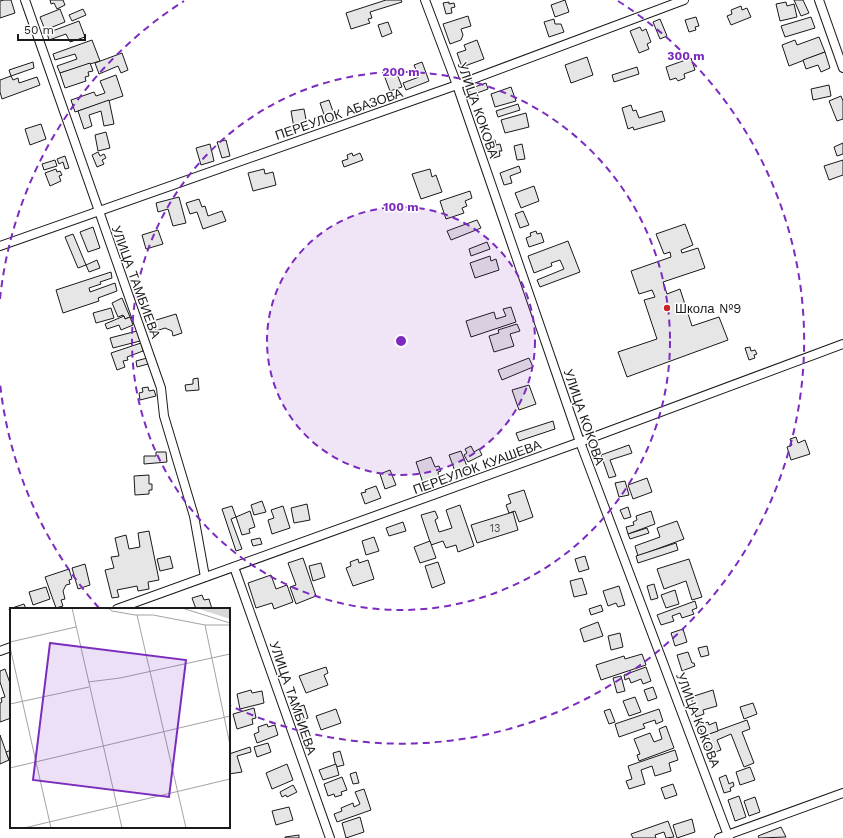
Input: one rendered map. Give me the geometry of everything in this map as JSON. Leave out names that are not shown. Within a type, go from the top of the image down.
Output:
[{"type":"street","name":"УЛИЦА ТАМБИЕВА","points":[[25,0],[161,388],[164,416],[194,516],[205,577]]},
{"type":"street","name":"УЛИЦА КОКОВА","points":[[425,0],[457,85],[580,442],[729,836]]},
{"type":"street","name":"ПЕРЕУЛОК АБАЗОВА","points":[[0,246],[457,85],[684,0]]},
{"type":"street","points":[[819,0],[843,68]]},
{"type":"street","name":"ПЕРЕУЛОК КУАШЕВА","points":[[120,608],[580,442],[843,344]]},
{"type":"street","name":"УЛИЦА ТАМБИЕВА","points":[[234,567],[330,838]]},
{"type":"street","points":[[0,652],[10,648]]},
{"type":"street","points":[[719,838],[729,836],[843,793]]},
{"type":"building","points":[[11,0],[15,13],[0,18],[0,1]]},
{"type":"building","points":[[50,0],[63,0],[65,5],[57,9],[54,3],[51,4]]},
{"type":"building","points":[[386,0],[401,0],[402,2],[370,12],[372,18],[368,19],[370,23],[351,29],[346,13]]},
{"type":"building","points":[[565,0],[569,12],[555,17],[551,5]]},
{"type":"building","points":[[794,0],[803,0],[809,13],[801,16]]},
{"type":"building","points":[[449,2],[449,4],[454,3],[455,7],[451,8],[452,13],[446,14],[443,3]]},
{"type":"building","points":[[786,2],[787,6],[794,4],[797,17],[780,21],[776,4]]},
{"type":"building","points":[[741,6],[742,10],[747,8],[751,17],[731,25],[727,16],[732,14],[731,10]]},
{"type":"building","points":[[60,9],[65,22],[45,30],[40,17]]},
{"type":"building","points":[[83,9],[86,15],[72,21],[69,15]]},
{"type":"building","points":[[468,16],[471,26],[461,29],[463,35],[461,40],[450,44],[443,24]]},
{"type":"building","points":[[696,17],[699,26],[695,27],[696,30],[689,32],[685,20]]},
{"type":"building","points":[[811,17],[815,28],[785,37],[781,26]]},
{"type":"building","points":[[554,19],[555,24],[561,24],[564,32],[549,37],[544,22]]},
{"type":"building","points":[[660,19],[667,36],[660,39],[653,22]]},
{"type":"building","points":[[79,21],[85,37],[70,42],[66,34],[49,40],[47,33]]},
{"type":"building","points":[[388,22],[392,33],[382,37],[378,25]]},
{"type":"building","points":[[640,27],[642,31],[646,29],[651,42],[647,44],[649,49],[639,53],[630,31]]},
{"type":"building","points":[[819,37],[825,52],[789,66],[782,45],[795,40],[797,45]]},
{"type":"building","points":[[92,40],[100,61],[60,73],[57,66],[77,59],[75,54],[55,60],[53,54]]},
{"type":"building","points":[[477,40],[484,59],[462,67],[457,53],[466,50],[464,45]]},
{"type":"building","points":[[825,52],[830,68],[821,72],[818,65],[806,69],[803,60]]},
{"type":"building","points":[[122,53],[128,70],[121,73],[118,66],[99,74],[95,63]]},
{"type":"building","points":[[587,57],[593,75],[571,83],[565,65]]},
{"type":"building","points":[[691,58],[695,70],[684,74],[685,78],[678,81],[676,78],[670,80],[666,67]]},
{"type":"building","points":[[33,62],[34,68],[11,76],[9,70]]},
{"type":"building","points":[[422,62],[429,81],[406,90],[403,83],[419,77],[414,65]]},
{"type":"building","points":[[90,63],[93,71],[88,72],[89,76],[85,77],[86,81],[65,88],[60,73]]},
{"type":"building","points":[[637,67],[639,74],[614,82],[612,75]]},
{"type":"building","points":[[396,71],[402,87],[390,91],[384,75]]},
{"type":"building","points":[[116,75],[123,96],[75,112],[71,100],[94,92],[96,96],[105,93],[100,81]]},
{"type":"building","points":[[11,76],[13,80],[18,78],[19,83],[37,77],[40,85],[2,99],[0,92],[0,80]]},
{"type":"building","points":[[486,83],[488,89],[477,93],[479,100],[473,103],[469,89]]},
{"type":"building","points":[[829,85],[831,96],[813,100],[811,89]]},
{"type":"building","points":[[511,87],[516,101],[495,107],[491,94]]},
{"type":"building","points":[[841,96],[843,101],[843,119],[837,121],[829,101]]},
{"type":"building","points":[[109,100],[114,124],[104,126],[101,111],[89,115],[92,126],[84,129],[78,111]]},
{"type":"building","points":[[329,100],[336,120],[327,123],[320,103]]},
{"type":"building","points":[[518,104],[520,110],[498,117],[496,111]]},
{"type":"building","points":[[631,105],[633,111],[636,110],[639,118],[662,111],[665,121],[634,130],[633,127],[628,129],[622,108]]},
{"type":"building","points":[[304,109],[307,125],[294,128],[291,111]]},
{"type":"building","points":[[526,113],[529,127],[505,133],[501,120]]},
{"type":"building","points":[[41,124],[46,139],[30,145],[25,129]]},
{"type":"building","points":[[106,132],[110,148],[98,151],[95,135]]},
{"type":"building","points":[[226,140],[230,156],[222,158],[217,142]]},
{"type":"building","points":[[495,140],[496,145],[500,144],[502,151],[499,151],[500,156],[493,158],[488,142]]},
{"type":"building","points":[[843,143],[843,154],[837,156],[834,147]]},
{"type":"building","points":[[210,144],[214,161],[201,165],[196,148]]},
{"type":"building","points":[[522,144],[525,159],[517,160],[514,146]]},
{"type":"building","points":[[98,152],[100,156],[104,154],[106,158],[102,160],[104,164],[97,167],[92,155]]},
{"type":"building","points":[[352,153],[353,156],[360,153],[363,160],[344,167],[342,161],[348,159],[347,155]]},
{"type":"building","points":[[65,156],[69,168],[65,169],[63,162],[59,164],[57,159]]},
{"type":"building","points":[[55,160],[57,166],[44,170],[42,164]]},
{"type":"building","points":[[843,160],[843,175],[829,180],[824,166]]},
{"type":"building","points":[[519,166],[521,172],[510,176],[512,183],[504,185],[500,173]]},
{"type":"building","points":[[56,169],[57,172],[60,171],[62,175],[59,176],[61,181],[50,186],[45,173]]},
{"type":"building","points":[[264,169],[265,174],[273,172],[276,185],[253,191],[248,173]]},
{"type":"building","points":[[430,169],[432,177],[436,175],[442,192],[421,199],[412,174]]},
{"type":"building","points":[[534,186],[539,201],[521,208],[515,193]]},
{"type":"building","points":[[470,191],[472,198],[465,201],[467,206],[462,208],[464,213],[446,219],[440,201]]},
{"type":"building","points":[[179,197],[186,223],[173,226],[168,209],[158,212],[156,203]]},
{"type":"building","points":[[199,199],[202,207],[205,206],[208,216],[222,211],[226,221],[203,229],[197,212],[190,214],[186,203]]},
{"type":"building","points":[[523,211],[529,225],[520,228],[515,214]]},
{"type":"building","points":[[477,220],[481,228],[451,240],[447,231]]},
{"type":"building","name":"Школа №9","points":[[685,224],[693,245],[681,250],[682,253],[698,248],[705,268],[663,282],[667,294],[680,289],[692,326],[719,317],[728,340],[627,377],[618,352],[657,339],[644,300],[655,297],[652,290],[639,294],[631,271],[671,257],[670,252],[664,254],[656,234]]},
{"type":"building","points":[[93,227],[100,248],[88,252],[80,232]]},
{"type":"building","points":[[158,230],[163,244],[146,249],[142,235]]},
{"type":"building","points":[[536,231],[537,234],[541,233],[544,242],[529,247],[526,238],[531,236],[530,233]]},
{"type":"building","points":[[73,234],[86,265],[78,268],[65,237]]},
{"type":"building","points":[[568,241],[580,272],[540,287],[537,280],[564,269],[560,260],[551,263],[552,266],[534,273],[528,256]]},
{"type":"building","points":[[487,242],[490,249],[471,256],[469,249]]},
{"type":"building","points":[[490,256],[491,261],[496,259],[499,270],[475,278],[470,263]]},
{"type":"building","points":[[97,260],[100,268],[89,272],[86,265]]},
{"type":"building","points":[[111,272],[112,278],[89,288],[90,292],[115,283],[117,291],[98,298],[99,301],[63,313],[56,290]]},
{"type":"building","points":[[122,298],[130,317],[125,319],[123,315],[118,317],[112,303]]},
{"type":"building","points":[[511,307],[516,322],[471,337],[466,321],[494,312],[496,319],[506,316],[503,309]]},
{"type":"building","points":[[111,308],[114,318],[96,323],[93,313]]},
{"type":"building","points":[[176,314],[182,333],[173,336],[172,331],[165,328],[156,331],[153,321]]},
{"type":"building","points":[[124,316],[125,319],[130,317],[133,325],[121,330],[119,325],[107,329],[105,324]]},
{"type":"building","points":[[517,324],[520,331],[510,334],[514,346],[494,352],[489,336],[499,333],[498,330]]},
{"type":"building","points":[[137,331],[140,341],[113,348],[110,338]]},
{"type":"building","points":[[141,343],[143,351],[127,357],[128,360],[123,361],[125,367],[117,370],[111,353]]},
{"type":"building","points":[[750,347],[751,351],[755,350],[757,354],[754,355],[755,358],[749,360],[745,348]]},
{"type":"building","points":[[147,358],[148,364],[137,367],[136,361]]},
{"type":"building","points":[[529,358],[533,367],[502,380],[498,370]]},
{"type":"building","points":[[198,378],[199,390],[186,391],[185,385],[193,384],[193,379]]},
{"type":"building","points":[[529,385],[536,404],[519,410],[512,390]]},
{"type":"building","points":[[148,387],[149,391],[154,390],[156,396],[140,400],[139,393],[143,392],[142,388]]},
{"type":"building","points":[[553,421],[555,429],[519,441],[516,433]]},
{"type":"building","points":[[796,437],[798,443],[805,440],[810,454],[791,460],[787,447],[792,445],[790,439]]},
{"type":"building","points":[[629,445],[632,453],[610,460],[616,476],[609,478],[601,455]]},
{"type":"building","points":[[471,446],[474,452],[479,449],[482,455],[468,462],[464,455],[467,453],[465,449]]},
{"type":"building","points":[[461,451],[468,469],[456,474],[449,455]]},
{"type":"building","points":[[156,452],[166,452],[167,462],[144,464],[144,456],[156,456]]},
{"type":"building","points":[[431,457],[435,467],[439,466],[441,471],[438,472],[439,478],[423,483],[416,462]]},
{"type":"building","points":[[390,470],[396,485],[385,489],[380,474]]},
{"type":"building","points":[[149,475],[149,484],[152,484],[152,490],[149,490],[149,494],[135,495],[134,476]]},
{"type":"building","points":[[647,478],[652,492],[633,499],[628,485]]},
{"type":"building","points":[[625,481],[629,495],[619,497],[615,483]]},
{"type":"building","points":[[376,486],[381,498],[365,504],[361,493],[366,492],[365,490]]},
{"type":"building","points":[[524,490],[533,517],[519,522],[515,511],[509,513],[506,505],[511,503],[508,495]]},
{"type":"building","points":[[262,501],[266,512],[254,515],[251,505]]},
{"type":"building","points":[[307,504],[310,520],[294,523],[291,508]]},
{"type":"building","points":[[460,505],[474,546],[458,552],[456,545],[446,548],[443,541],[431,545],[421,515],[435,511],[438,518],[435,520],[439,532],[452,528],[446,510]]},
{"type":"building","points":[[232,506],[236,517],[231,519],[242,549],[236,551],[222,509]]},
{"type":"building","points":[[283,506],[290,528],[272,534],[268,520],[274,518],[271,510]]},
{"type":"building","points":[[628,507],[631,517],[624,519],[620,510]]},
{"type":"building","points":[[250,511],[255,527],[249,529],[250,533],[242,535],[236,517]]},
{"type":"building","points":[[651,511],[655,524],[628,534],[626,527],[634,525],[633,522],[637,520],[636,516]]},
{"type":"building","points":[[513,512],[518,530],[477,543],[471,525]]},
{"type":"building","points":[[677,521],[684,539],[638,556],[635,546],[660,537],[657,528]]},
{"type":"building","points":[[403,522],[406,531],[389,536],[386,528]]},
{"type":"building","points":[[647,528],[649,533],[630,539],[628,534]]},
{"type":"building","points":[[149,531],[159,580],[148,582],[149,589],[138,591],[137,586],[117,590],[119,597],[112,598],[105,570],[114,568],[111,557],[119,556],[115,538],[126,535],[129,549],[140,547],[138,533]]},
{"type":"building","points":[[374,537],[379,551],[366,555],[362,541]]},
{"type":"building","points":[[260,538],[262,544],[253,546],[251,540]]},
{"type":"building","points":[[430,541],[436,558],[420,563],[414,547]]},
{"type":"building","points":[[676,543],[678,550],[638,563],[636,556]]},
{"type":"building","points":[[170,556],[173,568],[160,571],[157,559]]},
{"type":"building","points":[[585,556],[589,569],[579,572],[575,559]]},
{"type":"building","points":[[303,558],[316,596],[296,604],[290,587],[296,585],[288,563]]},
{"type":"building","points":[[358,559],[359,563],[368,560],[374,579],[353,586],[346,568],[351,566],[350,562]]},
{"type":"building","points":[[689,559],[702,597],[692,600],[686,581],[664,589],[657,569]]},
{"type":"building","points":[[438,562],[445,583],[432,588],[425,566]]},
{"type":"building","points":[[321,563],[325,577],[313,581],[309,566]]},
{"type":"building","points":[[85,564],[90,585],[78,589],[72,568]]},
{"type":"building","points":[[69,569],[72,579],[69,580],[70,584],[66,585],[63,591],[65,599],[61,600],[63,606],[56,608],[45,577]]},
{"type":"building","points":[[271,575],[276,589],[287,585],[293,602],[274,609],[272,603],[256,608],[248,583]]},
{"type":"building","points":[[582,578],[587,594],[574,597],[570,581]]},
{"type":"building","points":[[654,584],[658,598],[651,600],[647,586]]},
{"type":"building","points":[[619,586],[625,605],[618,607],[616,603],[608,606],[603,591]]},
{"type":"building","points":[[46,587],[50,599],[33,605],[29,592]]},
{"type":"building","points":[[675,590],[679,604],[666,608],[661,595]]},
{"type":"building","points":[[202,595],[204,600],[209,599],[212,608],[196,608],[192,598]]},
{"type":"building","points":[[695,601],[697,608],[692,610],[694,614],[682,618],[680,613],[672,616],[674,621],[661,625],[657,615]]},
{"type":"building","points":[[24,604],[26,608],[12,608]]},
{"type":"building","points":[[601,605],[603,611],[591,615],[589,609]]},
{"type":"building","points":[[598,622],[603,636],[584,642],[580,629]]},
{"type":"building","points":[[683,629],[687,642],[675,646],[671,633]]},
{"type":"building","points":[[620,633],[623,647],[611,650],[608,636]]},
{"type":"building","points":[[707,646],[709,655],[701,657],[698,648]]},
{"type":"building","points":[[688,652],[692,663],[694,663],[695,666],[682,671],[677,655]]},
{"type":"building","points":[[642,654],[646,665],[601,680],[596,665],[624,656],[625,659]]},
{"type":"building","points":[[326,667],[328,673],[324,675],[328,685],[306,693],[299,676]]},
{"type":"building","points":[[646,667],[651,681],[643,684],[641,679],[631,683],[629,678],[625,680],[624,675]]},
{"type":"building","points":[[5,669],[10,683],[10,718],[0,722],[1,698],[5,697],[0,682],[0,671]]},
{"type":"building","points":[[621,676],[625,691],[617,693],[613,678]]},
{"type":"building","points":[[653,687],[657,698],[648,701],[644,690]]},
{"type":"building","points":[[251,690],[252,693],[262,691],[264,703],[240,709],[237,694]]},
{"type":"building","points":[[713,690],[717,706],[703,710],[704,714],[696,717],[691,697]]},
{"type":"building","points":[[635,697],[641,712],[629,716],[623,701]]},
{"type":"building","points":[[753,703],[757,714],[744,719],[740,707]]},
{"type":"building","points":[[304,705],[308,718],[300,721],[295,708]]},
{"type":"building","points":[[254,708],[256,718],[252,719],[253,724],[237,729],[233,714]]},
{"type":"building","points":[[336,709],[341,723],[321,730],[316,716]]},
{"type":"building","points":[[610,709],[615,722],[609,724],[604,711]]},
{"type":"building","points":[[659,709],[663,721],[656,724],[655,720],[643,724],[645,728],[619,737],[615,724]]},
{"type":"building","points":[[747,720],[750,729],[742,732],[754,763],[744,767],[731,734],[717,740],[721,750],[709,754],[703,736]]},
{"type":"building","points":[[708,722],[709,725],[716,722],[718,731],[703,736],[699,725]]},
{"type":"building","points":[[267,724],[268,727],[275,725],[278,735],[257,743],[254,734],[259,732],[258,727]]},
{"type":"building","points":[[666,726],[674,748],[639,761],[637,755],[640,754],[634,739],[650,733],[654,742],[662,739],[659,729]]},
{"type":"building","points":[[0,735],[9,760],[0,764]]},
{"type":"building","points":[[268,743],[271,752],[257,757],[254,747]]},
{"type":"building","points":[[250,747],[251,752],[237,756],[242,772],[230,774],[230,754]]},
{"type":"building","points":[[10,750],[10,760],[9,760],[6,752]]},
{"type":"building","points":[[675,750],[678,760],[669,763],[671,771],[655,776],[652,766],[641,770],[645,784],[629,789],[626,781],[632,779],[628,766]]},
{"type":"building","points":[[340,751],[344,765],[336,767],[333,753]]},
{"type":"building","points":[[287,764],[293,780],[272,789],[266,773]]},
{"type":"building","points":[[336,764],[339,775],[323,780],[319,770]]},
{"type":"building","points":[[750,767],[755,780],[740,785],[736,772]]},
{"type":"building","points":[[356,772],[359,783],[353,784],[350,774]]},
{"type":"building","points":[[726,775],[729,784],[733,782],[734,786],[730,788],[731,791],[724,793],[719,778]]},
{"type":"building","points":[[342,777],[347,790],[341,792],[342,795],[335,797],[334,794],[328,796],[324,784]]},
{"type":"building","points":[[673,784],[677,795],[665,799],[661,788]]},
{"type":"building","points":[[293,785],[297,792],[287,797],[286,795],[282,797],[280,792]]},
{"type":"building","points":[[364,789],[371,810],[337,822],[334,814],[342,811],[341,808],[353,803],[354,807],[360,804],[355,792]]},
{"type":"building","points":[[739,796],[746,817],[735,821],[728,800]]},
{"type":"building","points":[[755,797],[760,812],[749,816],[744,801]]},
{"type":"building","points":[[289,807],[293,820],[276,825],[272,811]]},
{"type":"building","points":[[360,817],[364,832],[346,838],[342,823]]},
{"type":"building","points":[[692,819],[695,832],[677,838],[673,825]]},
{"type":"building","points":[[668,821],[674,837],[666,838],[664,832],[655,835],[656,838],[633,838],[631,834]]},
{"type":"building","points":[[781,827],[786,837],[759,838],[758,836]]},
{"type":"building","points":[[299,835],[299,838],[285,838],[285,837]]},
{"type":"place","name":"Школа №9","points":[[667,308]]}]
